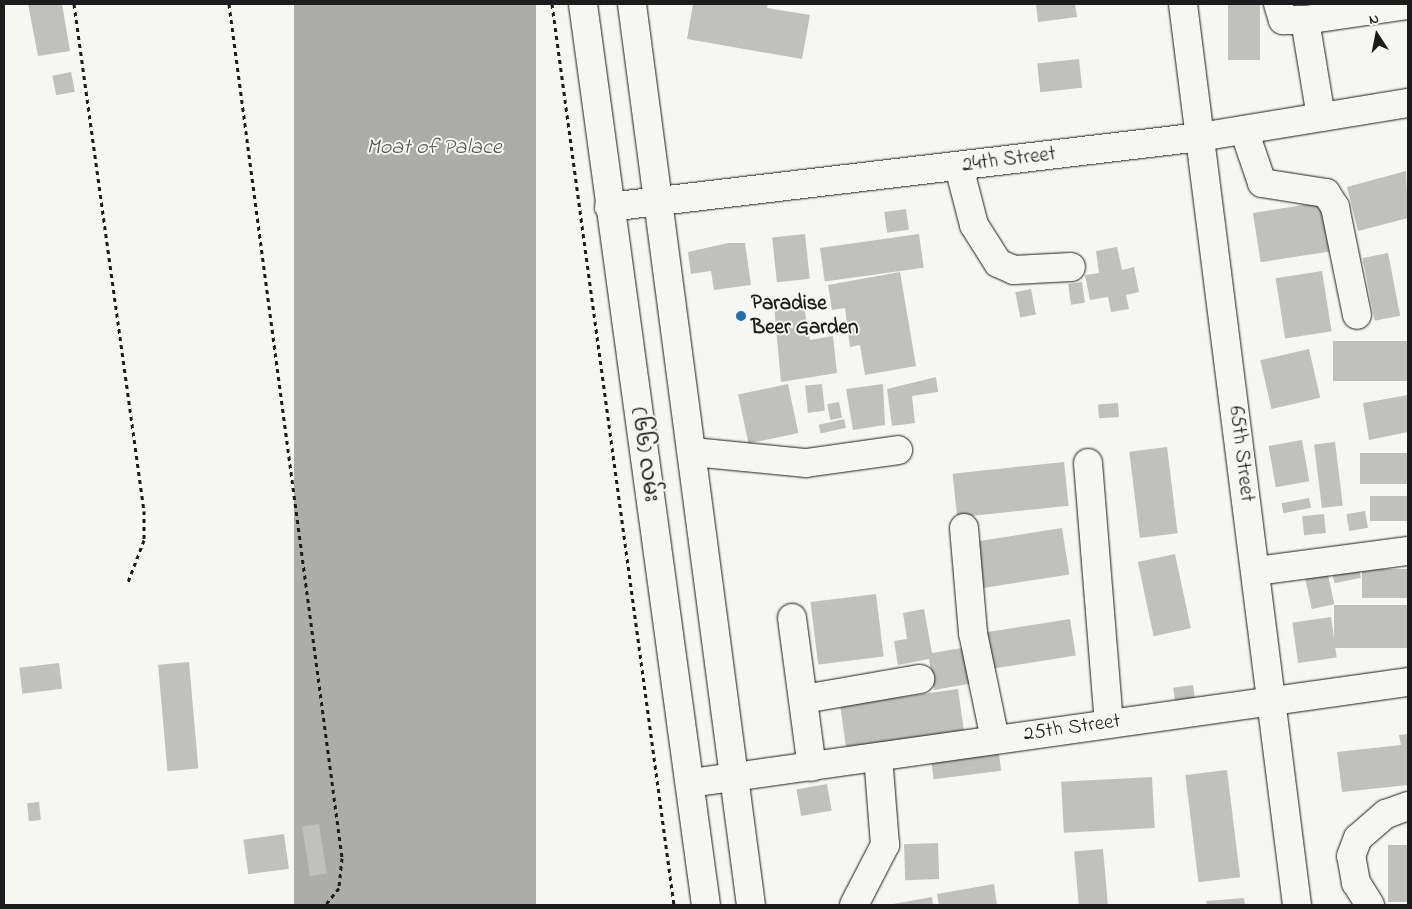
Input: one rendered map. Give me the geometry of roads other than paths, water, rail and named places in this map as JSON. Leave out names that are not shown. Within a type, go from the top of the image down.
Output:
[{"type":"street","name":"(၆၆) လမ်း","points":[[583,4],[609,208],[691,783],[706,905]]},
{"type":"street","points":[[632,4],[736,778],[750,905]]},
{"type":"street","name":"65th Street","points":[[1184,4],[1273,698],[1297,905]]},
{"type":"street","points":[[1278,4],[1283,20],[1305,20],[1408,5]]},
{"type":"street","points":[[1305,20],[1320,118]]},
{"type":"street","name":"24th Street","points":[[609,208],[660,204],[1200,137],[1408,103]]},
{"type":"street","points":[[1244,130],[1262,183],[1326,193],[1335,207],[1357,315]]},
{"type":"street","points":[[959,166],[974,225],[998,263],[1014,270],[1071,266]]},
{"type":"street","points":[[693,452],[806,462],[898,450]]},
{"type":"street","points":[[1088,463],[1109,723]]},
{"type":"street","points":[[964,528],[972,633],[995,740]]},
{"type":"street","points":[[1256,571],[1408,550]]},
{"type":"street","points":[[792,618],[812,767]]},
{"type":"street","points":[[804,698],[920,679]]},
{"type":"street","name":"25th Street","points":[[691,783],[812,767],[1273,698],[1408,682]]},
{"type":"street","points":[[854,905],[866,888],[885,845],[878,757]]},
{"type":"street","points":[[1370,905],[1356,883],[1351,856],[1358,838],[1386,814],[1408,806]]},
{"type":"water","name":"Moat of Palace","points":[[294,4],[536,4],[536,905],[294,905]]},
{"type":"place","name":"Paradise Beer Garden","points":[[741,316]]}]
